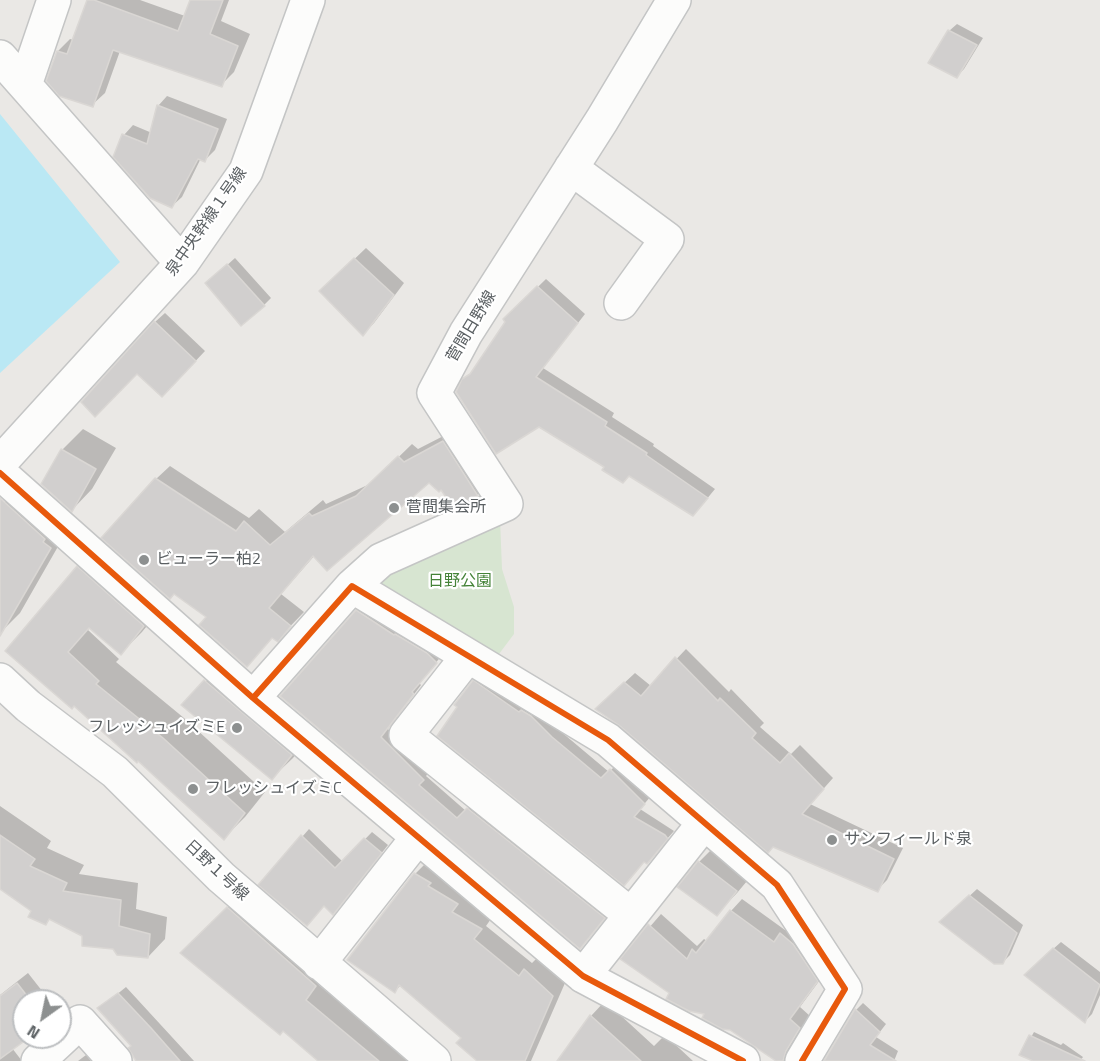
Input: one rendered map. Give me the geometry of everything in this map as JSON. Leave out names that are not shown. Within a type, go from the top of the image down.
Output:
[{"type":"street","points":[[25,86],[54,0]]},
{"type":"street","name":"泉中央幹線１号線","points":[[0,464],[182,263],[246,171],[308,0]]},
{"type":"street","name":"菅間日野線","points":[[352,586],[381,560],[506,504],[434,393],[466,333],[674,0]]},
{"type":"street","points":[[0,57],[182,263]]},
{"type":"street","points":[[571,168],[668,239],[621,303]]},
{"type":"street","points":[[0,473],[253,698],[583,976],[743,1061]]},
{"type":"street","points":[[253,698],[352,586],[608,740],[777,885],[845,989],[802,1061]]},
{"type":"street","points":[[468,656],[406,735],[631,915]]},
{"type":"street","name":"日野１号線","points":[[0,680],[28,706],[115,772],[221,878],[434,1061]]},
{"type":"street","points":[[583,976],[704,823]]},
{"type":"street","points":[[319,963],[418,837]]},
{"type":"street","points":[[38,1061],[80,1022],[115,1061]]},
{"type":"green space","name":"日野公園","points":[[500,519],[502,569],[514,607],[514,634],[496,658],[374,580]]},
{"type":"water","points":[[0,114],[120,262],[0,373]]},
{"type":"building","points":[[87,0],[94,0],[178,31],[190,0],[223,0],[210,34],[238,46],[222,87],[113,50],[93,107],[59,96],[46,81],[57,51],[67,54]]},
{"type":"building","points":[[948,30],[977,45],[957,78],[928,63]]},
{"type":"building","points":[[157,105],[218,129],[205,162],[198,159],[172,208],[150,198],[113,157],[122,134],[147,144]]},
{"type":"building","points":[[354,258],[394,295],[363,336],[319,291]]},
{"type":"building","points":[[227,264],[265,306],[241,326],[205,283]]},
{"type":"building","points":[[537,286],[578,323],[536,377],[607,422],[605,426],[647,453],[646,455],[708,498],[693,516],[629,476],[623,483],[602,470],[604,467],[539,427],[496,454],[456,392],[462,379],[470,374],[505,322],[503,319]]},
{"type":"building","points":[[154,321],[196,361],[162,397],[137,374],[95,417],[81,402]]},
{"type":"building","points":[[443,441],[478,496],[453,507],[441,490],[439,492],[429,483],[327,571],[313,556],[269,608],[291,626],[278,642],[272,638],[247,667],[199,625],[206,617],[174,594],[170,599],[101,538],[155,478],[236,531],[244,521],[270,545],[309,513],[312,516],[356,496],[398,456],[404,462]]},
{"type":"building","points":[[61,449],[96,469],[72,512],[41,484]]},
{"type":"building","points":[[0,498],[45,539],[43,542],[51,548],[0,636]]},
{"type":"building","points":[[77,566],[144,626],[121,655],[89,628],[68,652],[99,681],[96,684],[163,738],[245,813],[224,840],[138,761],[137,763],[74,706],[72,709],[5,651]]},
{"type":"building","points":[[356,610],[427,653],[437,663],[412,692],[414,694],[381,737],[424,780],[419,785],[457,818],[467,808],[605,918],[580,949],[280,696]]},
{"type":"building","points":[[675,657],[718,701],[720,698],[756,733],[752,738],[780,763],[789,753],[824,789],[802,814],[894,859],[878,892],[773,847],[768,853],[620,726],[595,709],[624,682],[641,696]]},
{"type":"building","name":"フレッシュイズミE","points":[[204,680],[292,755],[272,780],[181,705]]},
{"type":"building","points":[[473,680],[519,712],[521,710],[531,716],[601,778],[610,769],[645,804],[634,817],[668,839],[647,864],[644,862],[624,886],[437,736],[457,707],[454,705]]},
{"type":"building","points":[[0,835],[35,859],[30,866],[67,883],[63,891],[121,900],[119,926],[150,934],[148,958],[117,955],[113,949],[82,946],[82,936],[49,919],[46,925],[28,917],[31,911],[0,889]]},
{"type":"building","points":[[301,835],[335,868],[364,838],[382,853],[333,915],[324,906],[307,926],[258,885]]},
{"type":"building","points":[[698,861],[737,891],[717,916],[677,887]]},
{"type":"building","points":[[414,873],[431,883],[428,886],[458,904],[452,912],[482,929],[474,939],[519,976],[524,969],[553,996],[525,1061],[477,1061],[456,1043],[461,1038],[399,985],[395,993],[347,960]]},
{"type":"building","points":[[969,895],[1017,933],[1003,964],[994,964],[939,922]]},
{"type":"building","points":[[227,907],[316,986],[306,1000],[379,1061],[318,1061],[283,1031],[280,1035],[180,953]]},
{"type":"building","points":[[730,910],[774,942],[780,933],[793,944],[818,981],[790,1019],[800,1028],[786,1051],[783,1061],[776,1061],[730,1030],[722,1029],[702,1018],[704,1014],[689,1011],[666,999],[669,993],[620,959],[648,924],[687,959],[692,949],[696,953]]},
{"type":"building","points":[[1053,948],[1100,985],[1085,1023],[1024,975]]},
{"type":"building","points":[[17,983],[22,989],[12,989],[14,1049],[0,1059],[0,996]]},
{"type":"building","points":[[118,993],[180,1061],[136,1061],[128,1048],[131,1046],[97,1008]]},
{"type":"building","points":[[855,1009],[880,1032],[870,1045],[896,1061],[824,1061]]},
{"type":"building","points":[[590,1015],[641,1061],[557,1061]]},
{"type":"building","points":[[1029,1035],[1085,1061],[1033,1061],[1019,1055]]},
{"type":"cycle path","points":[[0,473],[253,698],[583,976],[743,1061]]},
{"type":"cycle path","points":[[253,698],[352,586],[608,740],[777,885],[845,989],[802,1061]]},
{"type":"place","name":"菅間集会所","points":[[394,508]]},
{"type":"place","name":"ビューラー柏2","points":[[144,560]]},
{"type":"place","name":"フレッシュイズミE","points":[[237,728]]},
{"type":"place","name":"フレッシュイズミC","points":[[193,789]]},
{"type":"place","name":"サンフィールド泉","points":[[832,840]]}]
